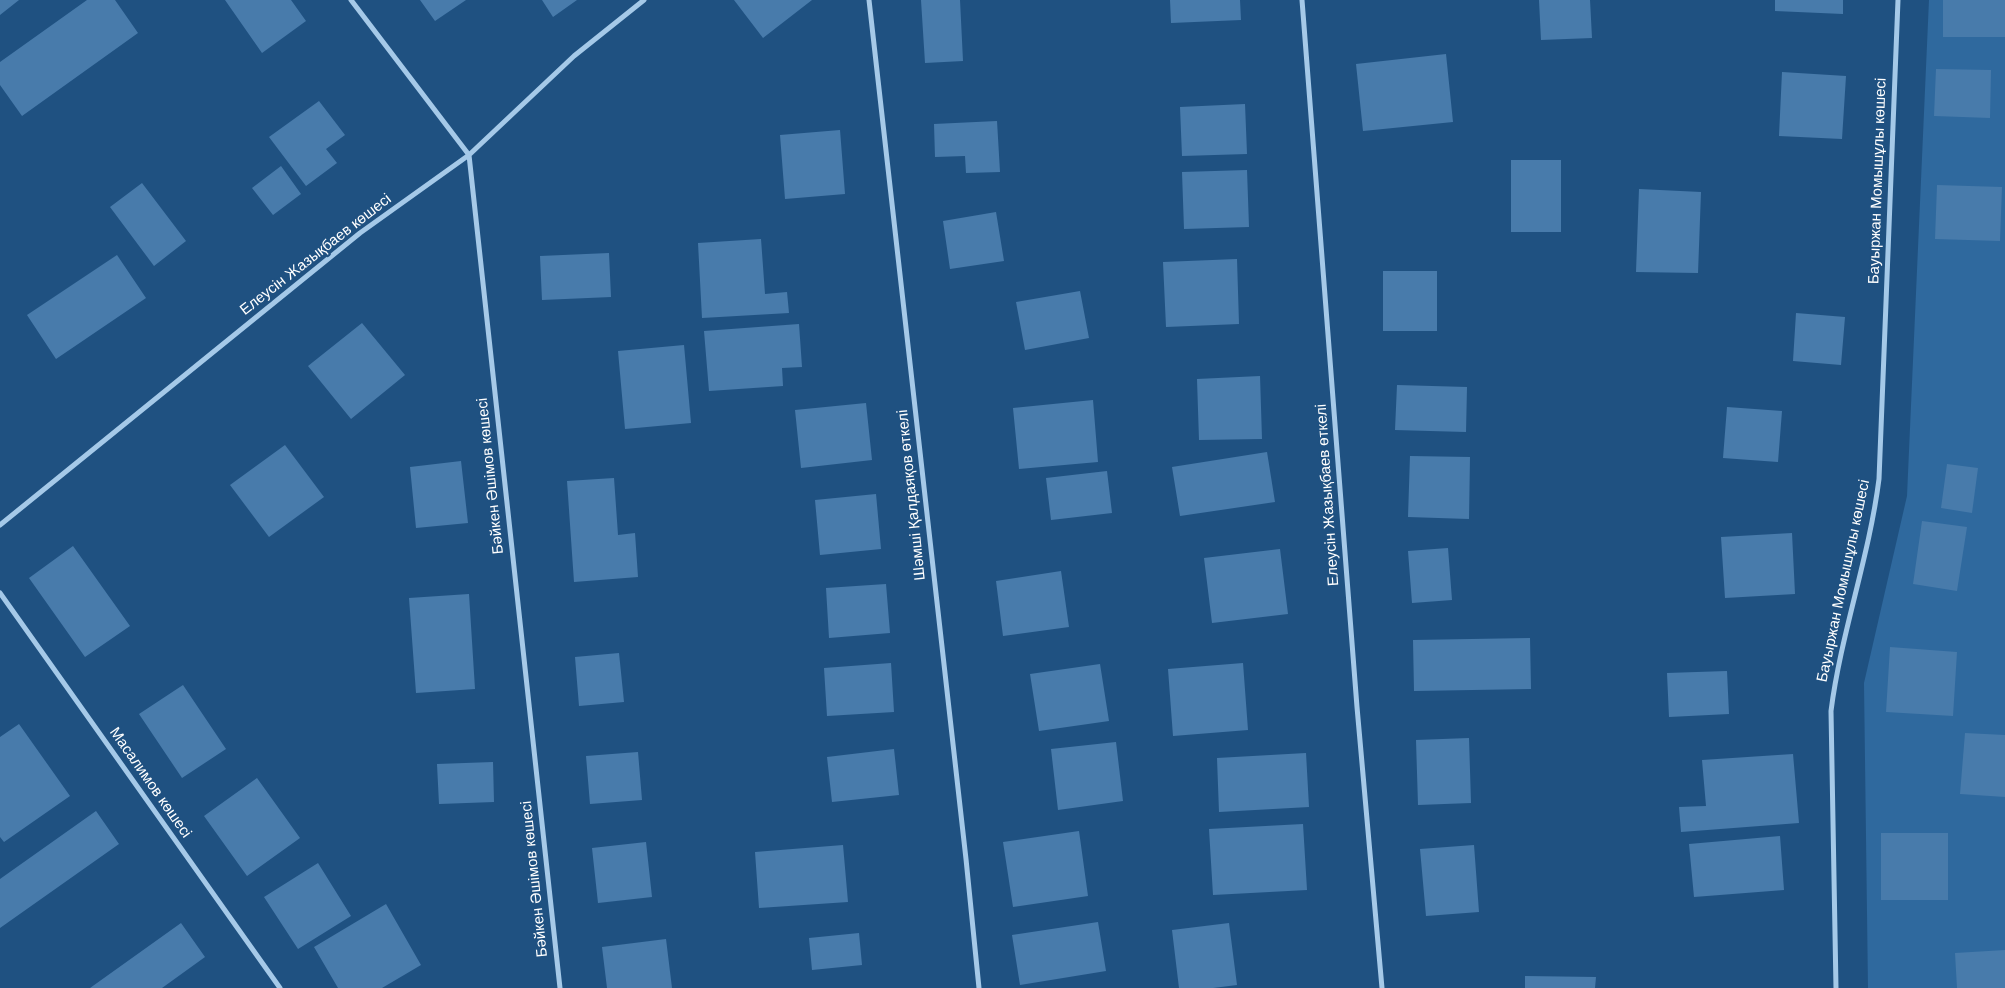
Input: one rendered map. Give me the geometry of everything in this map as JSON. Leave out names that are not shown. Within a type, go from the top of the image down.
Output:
[{"type":"street","points":[[351,0],[469,155]]},
{"type":"street","name":"Елеусін Жазықбаев көшесі","points":[[0,525],[360,233],[469,155],[574,56],[644,0]]},
{"type":"street","name":"Шәмші Қалдаяқов өткелі","points":[[869,0],[979,988]]},
{"type":"street","name":"Елеусін Жазықбаев өткелі","points":[[1302,0],[1357,707],[1382,988]]},
{"type":"street","name":"Бауыржан Момышұлы көшесі","points":[[1836,988],[1831,711],[1836,675],[1875,512],[1880,480],[1898,0]]},
{"type":"street","name":"Бәйкен Әшімов көшесі","points":[[469,155],[560,988]]},
{"type":"street","name":"Масалимов көшесі","points":[[0,593],[280,988]]},
{"type":"shaded area","points":[[1929,0],[2005,0],[2005,988],[1868,988],[1864,683],[1907,496]]},
{"type":"building","points":[[0,0],[19,0],[0,15]]},
{"type":"building","points":[[87,0],[115,0],[138,33],[22,116],[0,85],[0,62]]},
{"type":"building","points":[[225,0],[291,0],[306,21],[262,53]]},
{"type":"building","points":[[420,0],[466,0],[435,21]]},
{"type":"building","points":[[542,0],[577,0],[553,17]]},
{"type":"building","points":[[734,0],[812,0],[763,38]]},
{"type":"building","points":[[921,0],[960,0],[963,61],[925,63]]},
{"type":"building","points":[[1170,0],[1240,0],[1241,20],[1171,23]]},
{"type":"building","points":[[1539,0],[1590,0],[1592,38],[1541,40]]},
{"type":"building","points":[[1775,0],[1843,0],[1843,14],[1775,11]]},
{"type":"building","points":[[1943,0],[2005,0],[2005,37],[1943,37]]},
{"type":"building","points":[[1446,54],[1453,122],[1363,131],[1356,64]]},
{"type":"building","points":[[1936,69],[1991,70],[1990,118],[1934,116]]},
{"type":"building","points":[[1782,72],[1846,76],[1842,139],[1779,136]]},
{"type":"building","points":[[319,101],[345,135],[326,149],[337,163],[306,186],[269,137]]},
{"type":"building","points":[[1245,104],[1247,154],[1182,156],[1180,107]]},
{"type":"building","points":[[997,121],[1000,172],[966,173],[965,156],[935,157],[934,124]]},
{"type":"building","points":[[840,130],[845,194],[785,199],[780,135]]},
{"type":"building","points":[[1511,160],[1561,160],[1561,232],[1511,232]]},
{"type":"building","points":[[281,166],[301,194],[273,215],[252,188]]},
{"type":"building","points":[[1247,170],[1249,227],[1184,229],[1182,172]]},
{"type":"building","points":[[142,183],[186,241],[154,266],[110,207]]},
{"type":"building","points":[[1937,185],[2002,187],[2000,241],[1935,239]]},
{"type":"building","points":[[1639,189],[1701,192],[1698,273],[1636,272]]},
{"type":"building","points":[[996,212],[1004,261],[950,269],[943,221]]},
{"type":"building","points":[[761,239],[765,294],[787,292],[789,313],[702,318],[698,243]]},
{"type":"building","points":[[609,253],[611,297],[542,300],[540,256]]},
{"type":"building","points":[[117,255],[146,298],[56,359],[27,315]]},
{"type":"building","points":[[1237,259],[1239,324],[1166,327],[1163,262]]},
{"type":"building","points":[[1383,271],[1437,271],[1437,331],[1383,331]]},
{"type":"building","points":[[1080,291],[1089,338],[1025,350],[1016,302]]},
{"type":"building","points":[[1796,313],[1845,317],[1841,365],[1793,361]]},
{"type":"building","points":[[362,323],[405,375],[351,419],[308,366]]},
{"type":"building","points":[[799,324],[802,367],[782,368],[783,386],[709,391],[704,331]]},
{"type":"building","points":[[684,345],[691,423],[625,429],[618,351]]},
{"type":"building","points":[[1260,376],[1262,439],[1199,440],[1197,379]]},
{"type":"building","points":[[1397,385],[1467,387],[1466,432],[1395,430]]},
{"type":"building","points":[[1093,400],[1098,462],[1019,469],[1013,408]]},
{"type":"building","points":[[866,403],[872,460],[801,468],[795,410]]},
{"type":"building","points":[[1727,407],[1782,411],[1778,462],[1723,458]]},
{"type":"building","points":[[285,445],[324,497],[269,537],[230,485]]},
{"type":"building","points":[[1267,452],[1275,502],[1180,516],[1172,467]]},
{"type":"building","points":[[1410,456],[1470,457],[1469,519],[1408,517]]},
{"type":"building","points":[[461,461],[468,523],[416,528],[410,467]]},
{"type":"building","points":[[1947,464],[1978,468],[1972,513],[1941,508]]},
{"type":"building","points":[[1107,471],[1112,513],[1051,520],[1046,478]]},
{"type":"building","points":[[614,478],[618,535],[635,533],[638,577],[574,582],[567,481]]},
{"type":"building","points":[[876,494],[881,549],[820,555],[815,500]]},
{"type":"building","points":[[1922,521],[1967,527],[1957,591],[1913,584]]},
{"type":"building","points":[[1792,533],[1795,594],[1725,598],[1721,537]]},
{"type":"building","points":[[73,546],[130,626],[85,657],[29,578]]},
{"type":"building","points":[[1448,548],[1452,600],[1412,603],[1408,551]]},
{"type":"building","points":[[1280,549],[1288,614],[1212,623],[1204,558]]},
{"type":"building","points":[[1061,571],[1069,627],[1003,636],[996,581]]},
{"type":"building","points":[[886,584],[890,633],[829,638],[826,588]]},
{"type":"building","points":[[469,594],[475,689],[416,693],[409,598]]},
{"type":"building","points":[[1530,638],[1531,689],[1414,691],[1413,640]]},
{"type":"building","points":[[1890,647],[1957,652],[1953,716],[1886,712]]},
{"type":"building","points":[[619,653],[624,702],[579,706],[575,657]]},
{"type":"building","points":[[891,663],[894,712],[827,716],[824,668]]},
{"type":"building","points":[[1243,663],[1248,730],[1173,736],[1168,669]]},
{"type":"building","points":[[1100,664],[1109,721],[1039,731],[1030,674]]},
{"type":"building","points":[[1727,671],[1729,714],[1669,717],[1667,673]]},
{"type":"building","points":[[183,685],[226,749],[182,778],[139,714]]},
{"type":"building","points":[[19,724],[70,796],[4,842],[0,837],[0,737]]},
{"type":"building","points":[[1965,733],[2005,735],[2005,797],[1960,794]]},
{"type":"building","points":[[1469,738],[1471,803],[1418,805],[1416,740]]},
{"type":"building","points":[[1116,742],[1123,801],[1058,810],[1051,749]]},
{"type":"building","points":[[894,749],[899,795],[832,802],[827,757]]},
{"type":"building","points":[[638,752],[642,800],[590,804],[586,756]]},
{"type":"building","points":[[1306,753],[1309,807],[1219,812],[1217,758]]},
{"type":"building","points":[[1793,754],[1799,823],[1681,832],[1679,807],[1706,806],[1702,760]]},
{"type":"building","points":[[493,762],[494,802],[439,804],[437,764]]},
{"type":"building","points":[[257,778],[300,838],[247,876],[204,816]]},
{"type":"building","points":[[96,811],[119,844],[0,928],[0,879]]},
{"type":"building","points":[[1303,824],[1307,890],[1213,895],[1209,829]]},
{"type":"building","points":[[1079,831],[1088,896],[1013,907],[1003,842]]},
{"type":"building","points":[[1881,833],[1948,833],[1948,900],[1881,900]]},
{"type":"building","points":[[1780,836],[1784,890],[1694,897],[1689,844]]},
{"type":"building","points":[[646,842],[652,897],[598,903],[592,848]]},
{"type":"building","points":[[843,845],[848,902],[759,908],[755,852]]},
{"type":"building","points":[[1474,845],[1479,912],[1426,916],[1420,849]]},
{"type":"building","points":[[318,863],[351,916],[298,949],[264,897]]},
{"type":"building","points":[[386,904],[421,965],[382,988],[338,988],[314,947]]},
{"type":"building","points":[[1098,922],[1106,971],[1020,985],[1012,935]]},
{"type":"building","points":[[181,923],[205,957],[162,988],[90,988]]},
{"type":"building","points":[[1229,923],[1237,985],[1213,988],[1179,988],[1172,930]]},
{"type":"building","points":[[859,933],[862,965],[812,970],[809,938]]},
{"type":"building","points":[[666,939],[672,988],[607,988],[602,947]]},
{"type":"building","points":[[2005,950],[2005,988],[1957,988],[1955,953]]},
{"type":"building","points":[[1525,976],[1596,977],[1595,988],[1525,988]]}]
